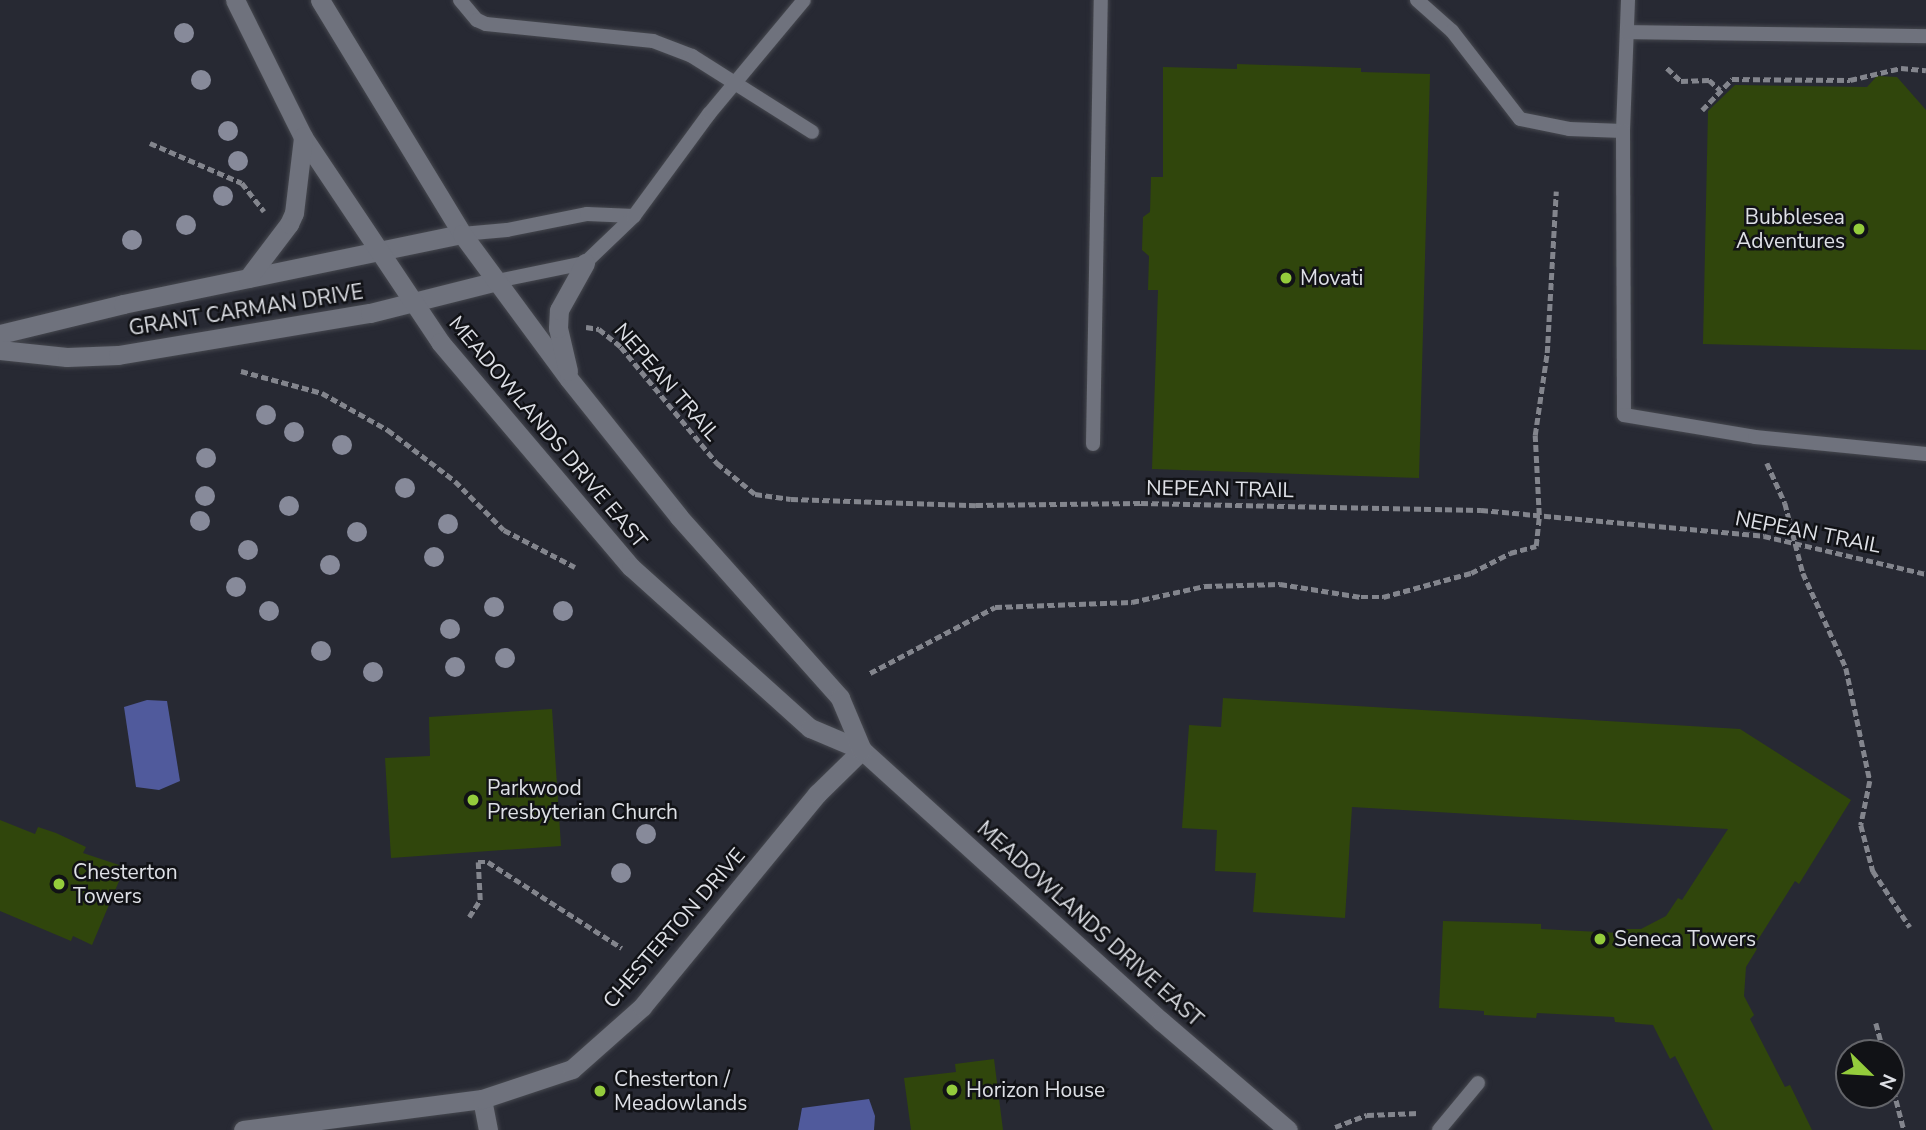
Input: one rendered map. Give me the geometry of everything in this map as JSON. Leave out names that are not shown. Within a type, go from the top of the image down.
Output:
[{"type":"main road","name":"MEADOWLANDS DRIVE EAST","points":[[235,0],[303,136],[440,342],[631,567],[810,728],[862,750],[1161,1021],[1288,1130]]},
{"type":"main road","name":"MEADOWLANDS DRIVE EAST","points":[[320,0],[462,234],[569,379],[679,517],[840,698],[862,750]]},
{"type":"main road","points":[[248,278],[289,224],[294,213],[303,136]]},
{"type":"main road","name":"GRANT CARMAN DRIVE","points":[[0,334],[248,278],[462,234]]},
{"type":"main road","points":[[569,379],[558,328],[559,310],[585,263]]},
{"type":"main road","name":"GRANT CARMAN DRIVE","points":[[0,350],[67,357],[118,355],[416,303],[497,281]]},
{"type":"main road","name":"CHESTERTON DRIVE","points":[[243,1130],[482,1099],[572,1069],[642,1007],[817,794],[862,750]]},
{"type":"main road","points":[[482,1099],[488,1130]]},
{"type":"lane","points":[[460,0],[477,20],[486,24],[653,41],[692,56],[812,132]]},
{"type":"lane","points":[[497,281],[585,263],[634,216],[709,114],[804,0]]},
{"type":"lane","points":[[1093,444],[1101,0]]},
{"type":"lane","points":[[1417,0],[1451,31],[1520,119],[1569,129],[1623,131]]},
{"type":"lane","points":[[1628,0],[1623,131],[1624,415],[1755,437],[1926,454]]},
{"type":"lane","points":[[1627,32],[1926,36]]},
{"type":"lane","points":[[462,234],[508,230],[587,215],[634,216]]},
{"type":"lane","points":[[1439,1130],[1478,1083]]},
{"type":"path","points":[[1667,68],[1681,81],[1709,80],[1720,90]]},
{"type":"path","points":[[1702,110],[1732,79],[1850,80],[1900,68],[1926,70]]},
{"type":"path","points":[[150,144],[242,183],[266,213]]},
{"type":"path","points":[[870,673],[995,607],[1132,602],[1205,586],[1280,584],[1361,597],[1383,597],[1471,573],[1510,553],[1536,546],[1539,514],[1535,435],[1547,353],[1556,191]]},
{"type":"path","name":"NEPEAN TRAIL","points":[[581,327],[599,329],[616,342],[717,463],[755,494],[791,499],[976,505],[1141,503],[1446,509],[1539,514],[1793,541],[1926,574]]},
{"type":"path","points":[[242,371],[322,393],[388,430],[455,481],[504,530],[575,567]]},
{"type":"path","points":[[1755,437],[1784,503],[1803,573],[1846,668],[1870,781],[1861,825],[1873,871],[1910,928]]},
{"type":"path","points":[[469,917],[480,900],[478,862],[488,862],[622,948]]},
{"type":"path","points":[[1876,1023],[1880,1039]]},
{"type":"path","points":[[1898,1109],[1903,1130]]},
{"type":"path","points":[[1335,1127],[1367,1115],[1419,1113]]},
{"type":"water","points":[[147,700],[167,701],[180,781],[159,790],[136,787],[124,707]]},
{"type":"water","points":[[869,1099],[875,1116],[874,1130],[798,1130],[802,1108]]},
{"type":"building","name":"Movati","points":[[1237,64],[1361,68],[1361,72],[1430,74],[1419,478],[1152,469],[1158,290],[1148,290],[1149,256],[1142,250],[1143,217],[1150,212],[1151,177],[1163,177],[1163,67],[1237,69]]},
{"type":"building","points":[[1877,76],[1897,77],[1926,110],[1926,350],[1703,344],[1708,111],[1735,85],[1867,87]]},
{"type":"building","points":[[1223,698],[1740,729],[1851,800],[1799,884],[1795,881],[1754,946],[1757,949],[1746,967],[1744,996],[1754,1015],[1750,1019],[1785,1087],[1790,1085],[1812,1130],[1713,1130],[1675,1056],[1670,1059],[1653,1025],[1615,1022],[1614,1017],[1537,1013],[1536,1018],[1484,1015],[1484,1011],[1439,1008],[1443,921],[1541,924],[1541,929],[1619,933],[1619,929],[1641,929],[1666,916],[1678,898],[1682,900],[1728,829],[1352,807],[1345,918],[1253,912],[1256,873],[1215,871],[1217,830],[1182,828],[1189,725],[1221,727]]},
{"type":"building","name":"Parkwood Presbyterian Church","points":[[552,709],[561,846],[391,858],[385,758],[430,756],[429,717]]},
{"type":"building","name":"Chesterton Towers","points":[[0,820],[35,834],[38,827],[56,833],[86,847],[83,853],[125,867],[92,945],[73,936],[71,941],[0,911]]},
{"type":"building","name":"Horizon House","points":[[994,1059],[1003,1130],[911,1130],[904,1078],[956,1072],[955,1064]]},
{"type":"place","name":"Bubblesea Adventures","points":[[1859,229]]},
{"type":"place","name":"Movati","points":[[1286,278]]},
{"type":"place","name":"Parkwood Presbyterian Church","points":[[473,800]]},
{"type":"place","name":"Chesterton Towers","points":[[59,884]]},
{"type":"place","name":"Seneca Towers","points":[[1600,939]]},
{"type":"place","name":"Horizon House","points":[[952,1090]]},
{"type":"place","name":"Chesterton / Meadowlands","points":[[600,1091]]}]
